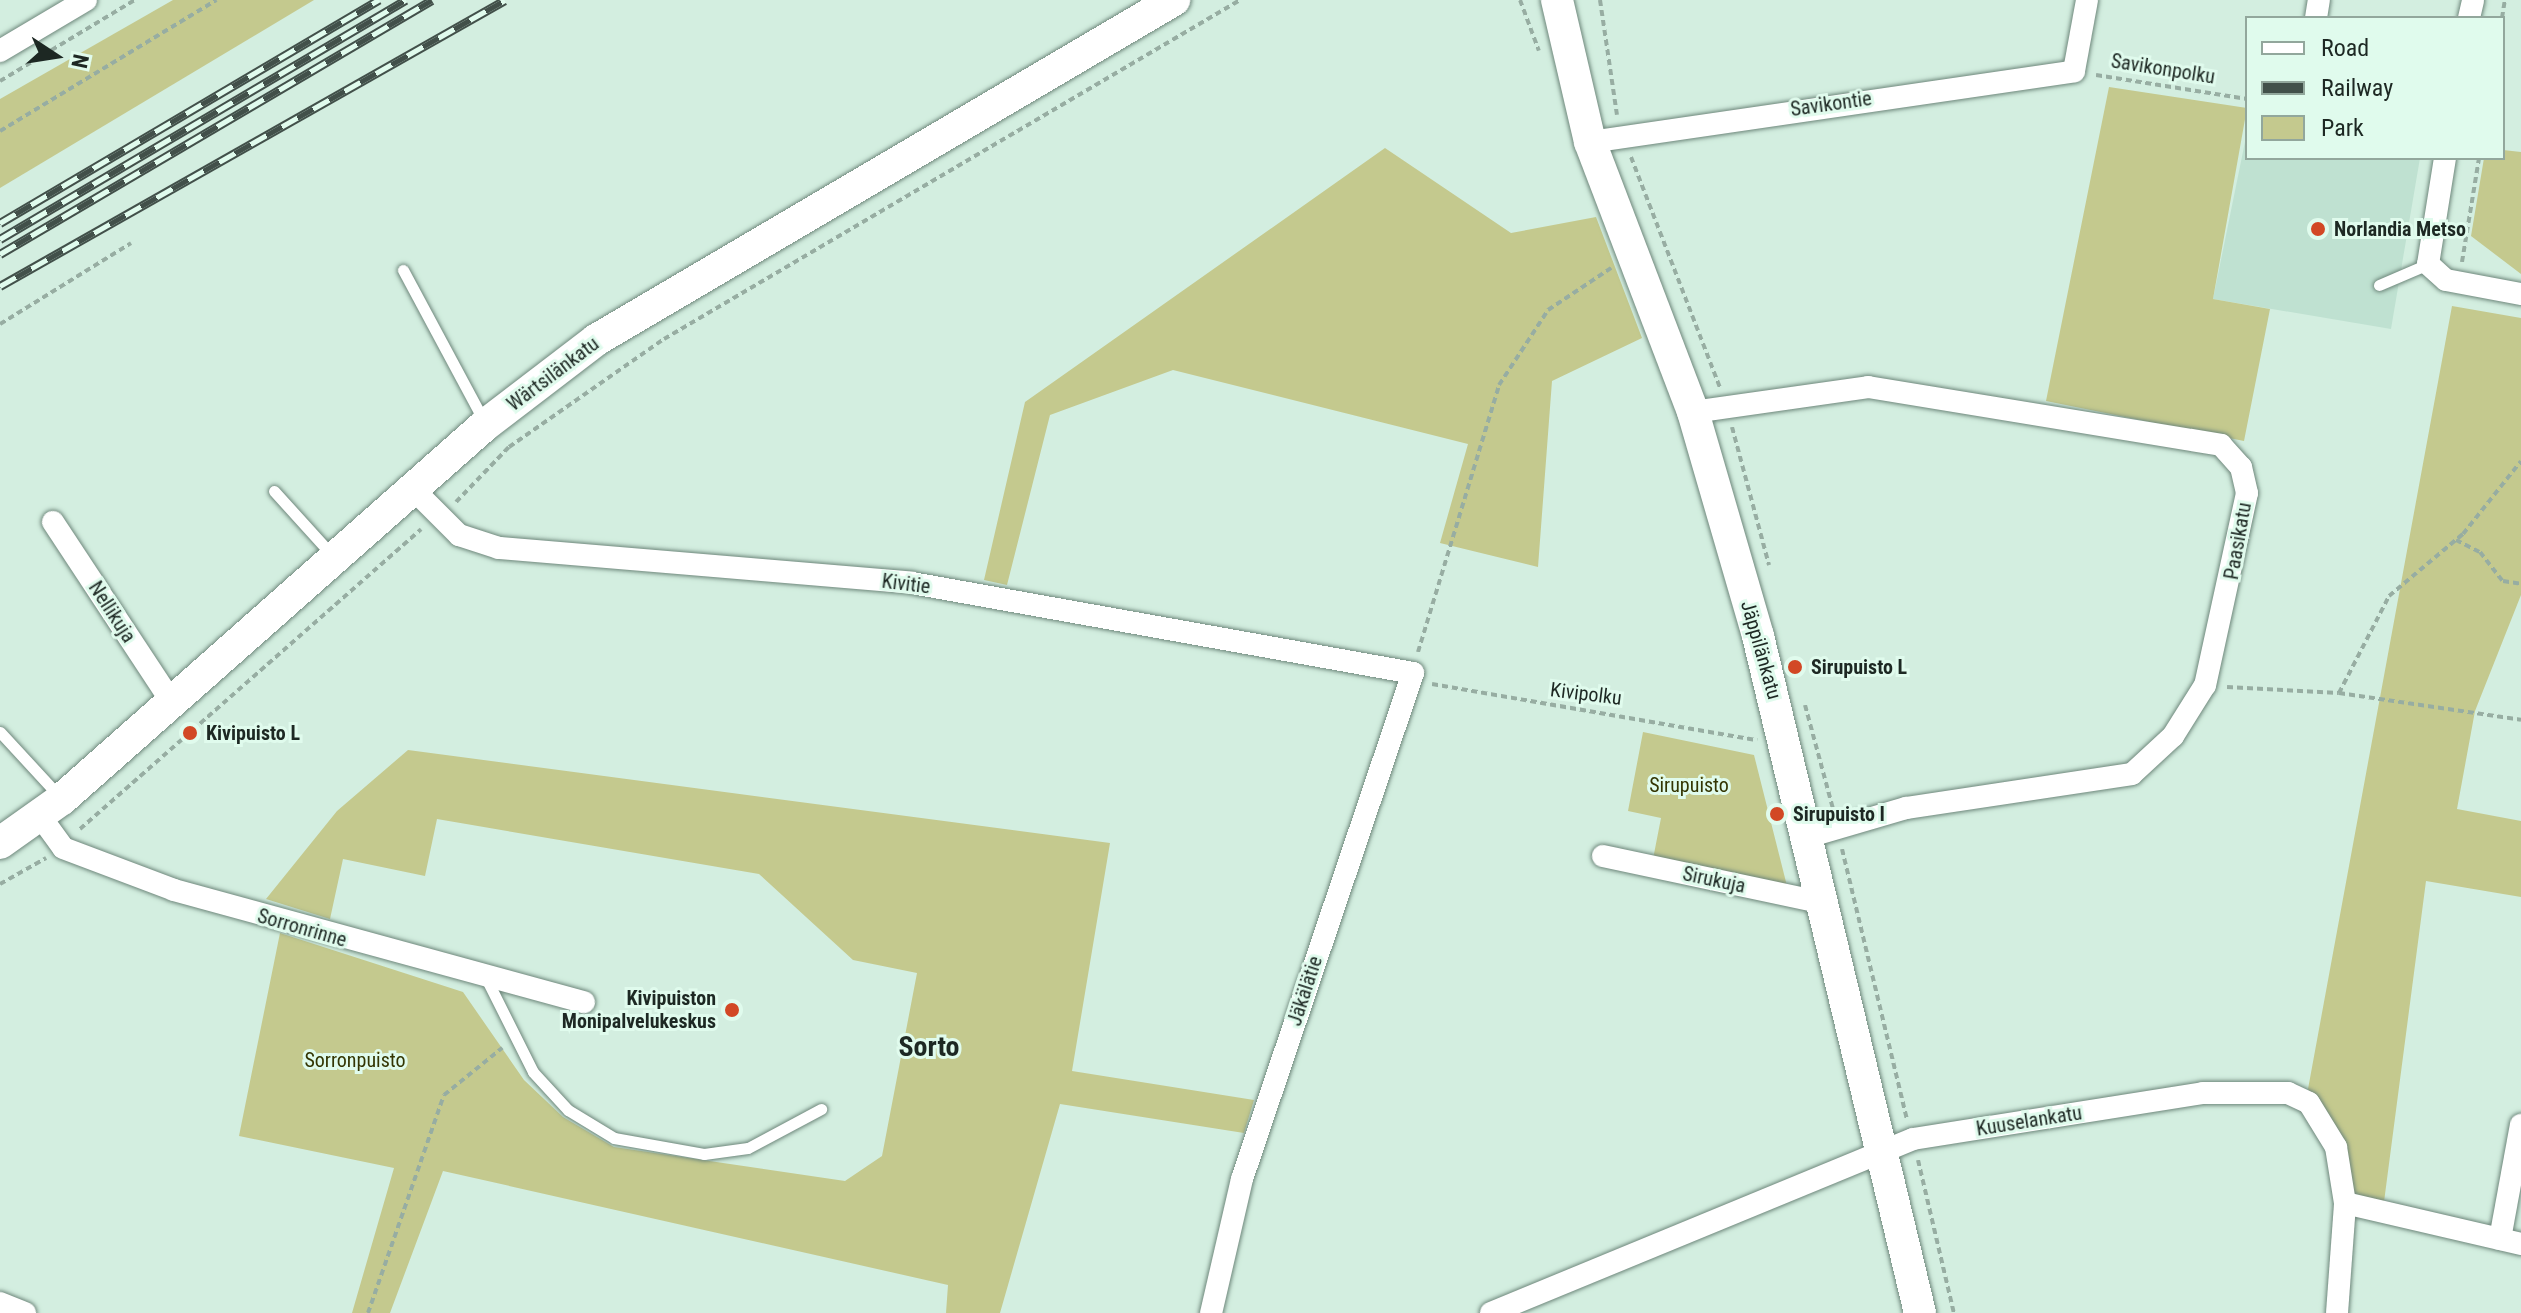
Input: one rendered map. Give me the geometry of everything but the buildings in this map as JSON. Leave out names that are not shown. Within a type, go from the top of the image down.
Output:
[{"type":"street","points":[[0,51],[86,0]]},
{"type":"street","name":"Wärtsilänkatu","points":[[0,843],[51,808],[336,560],[485,425],[596,340],[1174,0]]},
{"type":"street","name":"Jäppilänkatu","points":[[1557,0],[1590,142],[1693,412],[1811,836],[1920,1313]]},
{"type":"street","points":[[2074,71],[2087,0]]},
{"type":"street","name":"Savikontie","points":[[1590,142],[2074,71]]},
{"type":"street","points":[[2445,160],[2428,264],[2452,281],[2521,294]]},
{"type":"street","name":"Paasikatu","points":[[1693,412],[1868,387],[2221,445],[2241,467],[2247,493],[2205,685],[2173,736],[2132,774],[1906,808],[1811,836]]},
{"type":"street","name":"Kivitie","points":[[414,490],[459,535],[499,548],[912,583],[1413,673]]},
{"type":"street","name":"Nellikuja","points":[[53,522],[171,701]]},
{"type":"street","name":"Jäkälätie","points":[[1211,1313],[1242,1179],[1413,673]]},
{"type":"street","points":[[51,808],[63,848]]},
{"type":"street","name":"Sorronrinne","points":[[63,848],[300,929],[584,1002]]},
{"type":"street","name":"Sirukuja","points":[[1603,856],[1825,903]]},
{"type":"street","name":"Kuuselankatu","points":[[1491,1313],[1884,1149],[2203,1093],[2288,1093],[2309,1103],[2336,1147],[2345,1203],[2337,1313]]},
{"type":"street","points":[[2345,1203],[2510,1242],[2521,1125]]},
{"type":"street","points":[[0,1303],[25,1313]]},
{"type":"lane","points":[[2379,285],[2428,264]]},
{"type":"lane","points":[[403,270],[485,425]]},
{"type":"lane","points":[[274,491],[336,560]]},
{"type":"lane","points":[[0,732],[51,808]]},
{"type":"lane","points":[[486,978],[513,1038],[568,1110],[614,1138],[660,1150],[748,1148],[821,1109]]},
{"type":"path","points":[[0,81],[135,0]]},
{"type":"path","points":[[0,131],[216,0]]},
{"type":"path","points":[[0,884],[63,848],[106,800],[412,535],[440,519],[509,447],[664,339],[1240,0]]},
{"type":"path","points":[[1520,0],[1542,59]]},
{"type":"path","name":"Savikonpolku","points":[[2074,71],[2245,99]]},
{"type":"path","points":[[2452,281],[2479,160]]},
{"type":"path","points":[[0,324],[131,243]]},
{"type":"path","points":[[1413,673],[1499,385],[1548,310],[1633,254]]},
{"type":"path","points":[[2339,693],[2389,596],[2456,540],[2521,461]]},
{"type":"path","points":[[2456,540],[2480,552],[2503,581],[2521,584]]},
{"type":"path","name":"Kivipolku","points":[[1413,673],[1421,681],[1528,705],[1576,705],[1759,740]]},
{"type":"path","points":[[2205,685],[2339,693],[2521,720]]},
{"type":"path","points":[[1755,725],[1762,755]]},
{"type":"path","points":[[368,1313],[444,1095],[513,1038]]},
{"type":"shaded area","name":"Norlandia Metso","points":[[2245,142],[2245,160],[2420,160],[2391,329],[2213,299]]},
{"type":"green space","points":[[173,0],[314,0],[0,188],[0,99]]},
{"type":"green space","points":[[2109,87],[2245,108],[2213,299],[2270,309],[2244,441],[2046,401]]},
{"type":"green space","points":[[1385,148],[1511,233],[1596,217],[1642,338],[1552,381],[1538,567],[1440,543],[1468,444],[1173,370],[1050,415],[1007,585],[984,580],[1025,402]]},
{"type":"green space","points":[[2505,150],[2521,152],[2521,274],[2471,236],[2484,160],[2505,160]]},
{"type":"green space","points":[[2452,306],[2521,318],[2521,595],[2475,711],[2457,809],[2521,821],[2521,897],[2426,881],[2384,1202],[2350,1197],[2343,1145],[2308,1089]]},
{"type":"green space","name":"Sirupuisto","points":[[1643,732],[1754,755],[1787,886],[1653,859],[1661,818],[1628,811]]},
{"type":"green space","name":"Sorronpuisto","points":[[408,750],[1110,843],[1072,1071],[1254,1100],[1244,1133],[1060,1104],[1000,1313],[946,1313],[948,1285],[443,1171],[390,1313],[352,1313],[394,1168],[239,1136],[280,933],[463,992],[524,1080],[563,1117],[614,1147],[845,1181],[882,1156],[917,973],[853,960],[759,874],[437,819],[425,876],[343,859],[330,919],[266,899],[337,811]]},
{"type":"railway","points":[[0,223],[379,0]]},
{"type":"railway","points":[[0,239],[406,0]]},
{"type":"railway","points":[[0,254],[432,0]]},
{"type":"railway","points":[[0,286],[505,0]]},
{"type":"place","name":"Norlandia Metso","points":[[2318,229]]},
{"type":"place","name":"Sirupuisto L","points":[[1795,667]]},
{"type":"place","name":"Kivipuisto L","points":[[190,733]]},
{"type":"place","name":"Sirupuisto I","points":[[1777,814]]},
{"type":"place","name":"Kivipuiston Monipalvelukeskus","points":[[732,1010]]},
{"type":"district","name":"Sorto","points":[[929,1047]]}]
